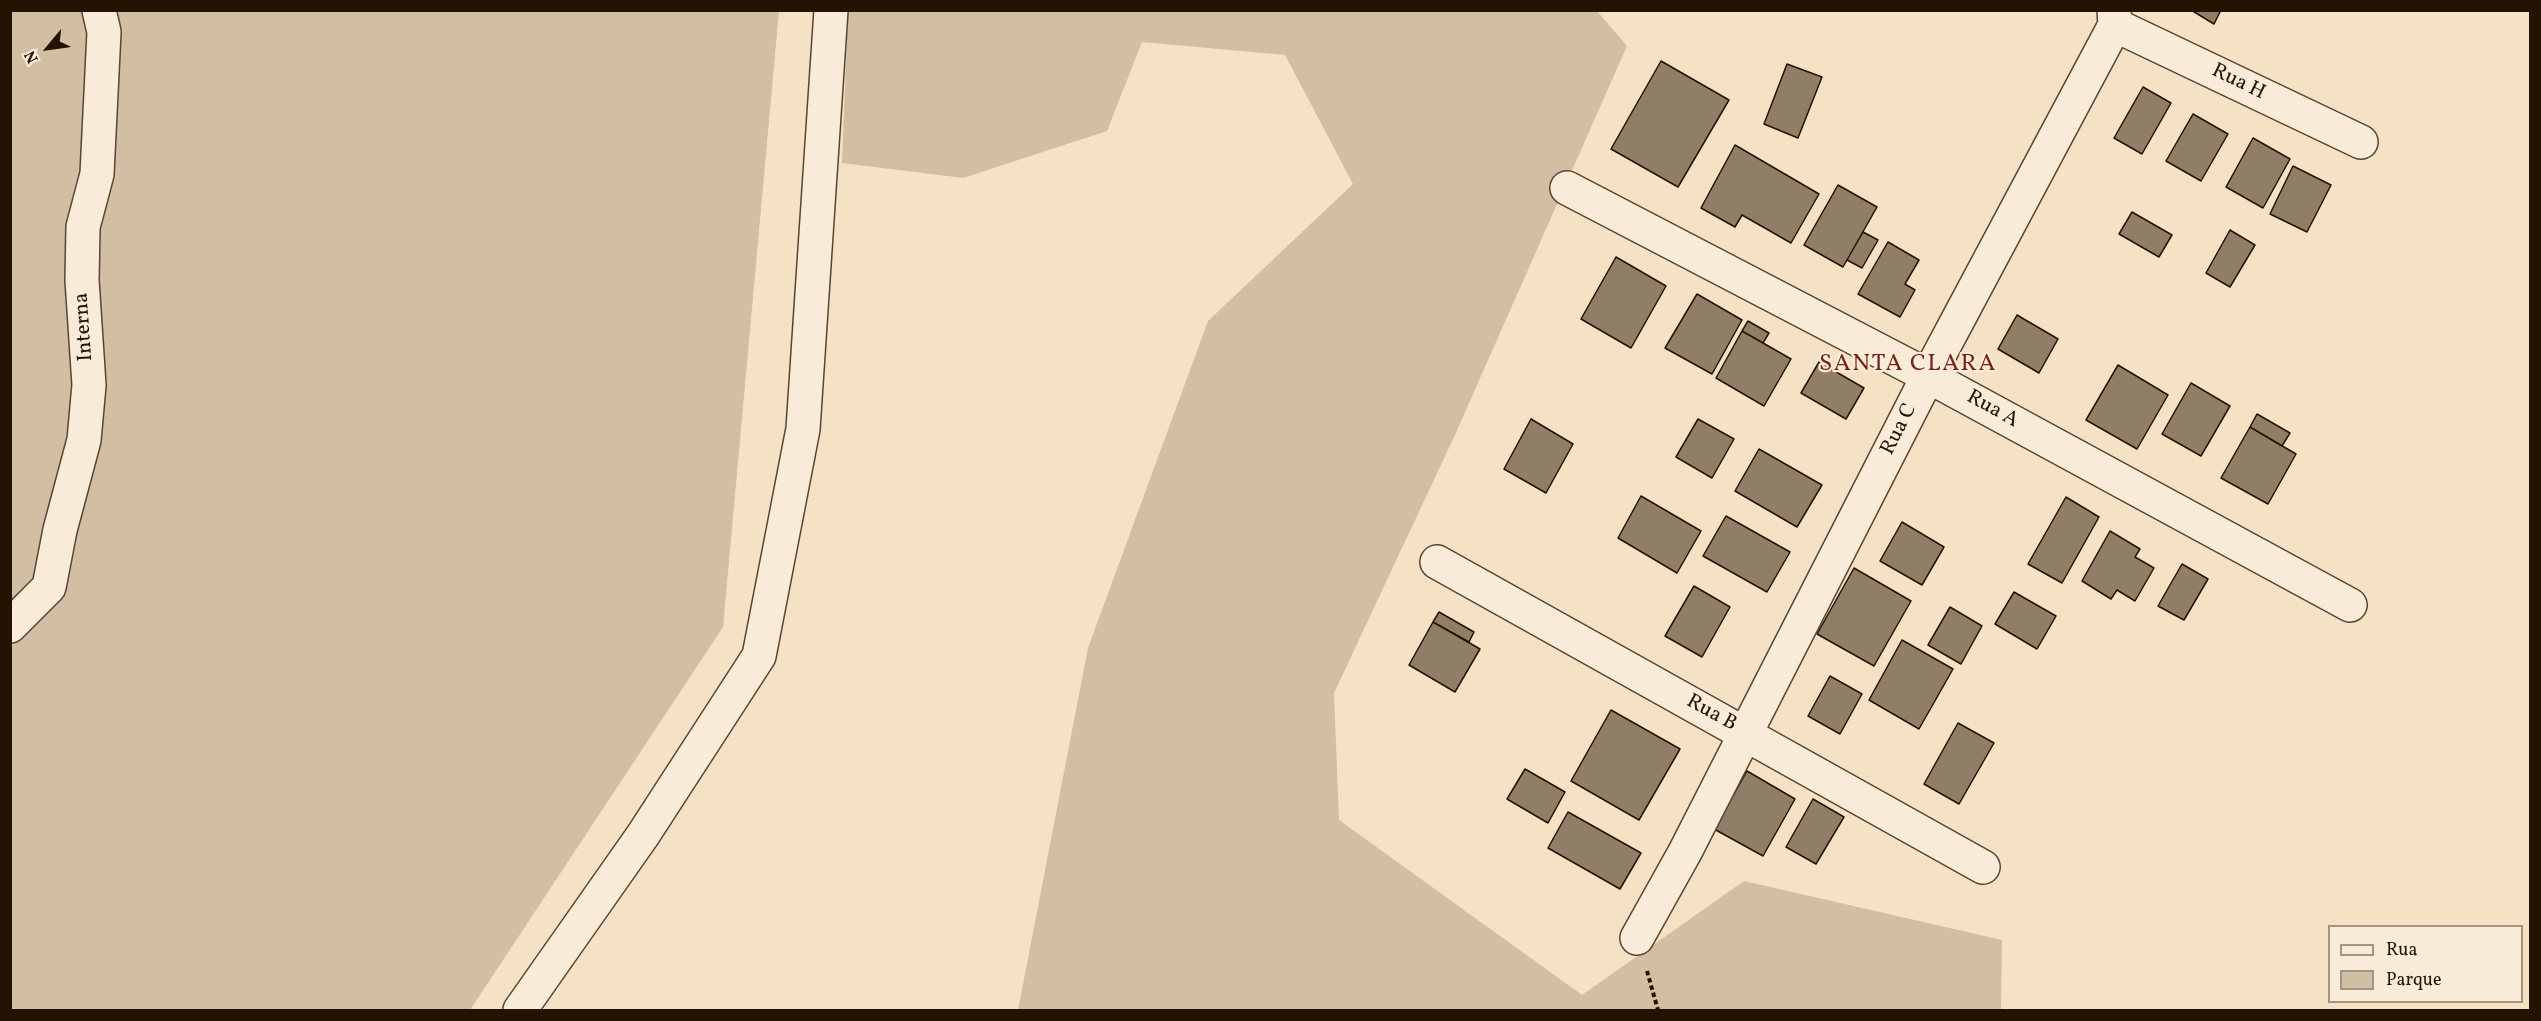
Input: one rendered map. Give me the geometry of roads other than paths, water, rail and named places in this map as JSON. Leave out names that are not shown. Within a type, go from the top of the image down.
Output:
[{"type":"street","name":"Interna","points":[[10,626],[49,587],[60,530],[84,440],[89,385],[82,280],[83,227],[97,174],[104,32],[99,10]]},
{"type":"street","points":[[520,1011],[643,835],[759,656],[803,429],[831,10]]},
{"type":"street","name":"Rua H","points":[[2115,17],[2361,142]]},
{"type":"street","name":"Rua C","points":[[1637,938],[1685,852],[1928,376],[2115,17]]},
{"type":"street","name":"Rua A","points":[[1568,188],[1928,376],[2350,605]]},
{"type":"street","name":"Rua B","points":[[1437,562],[1983,867]]},
{"type":"district","name":"SANTA CLARA","points":[[1908,366]]}]
